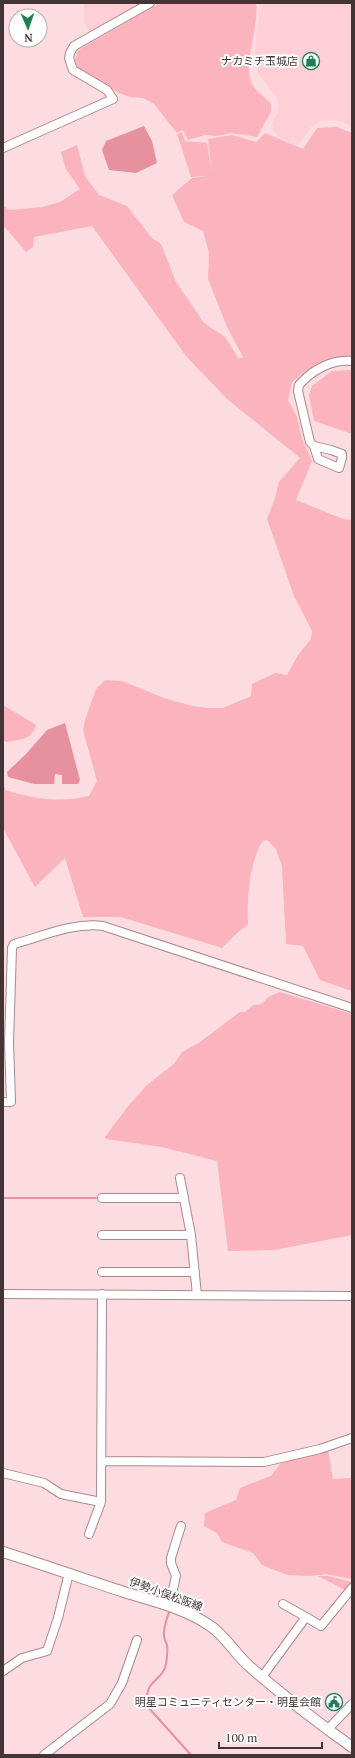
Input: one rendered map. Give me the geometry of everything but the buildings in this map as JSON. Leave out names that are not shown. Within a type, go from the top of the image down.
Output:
[{"type":"main road","name":"伊勢小俣松阪線","points":[[3,1552],[190,1614],[214,1628],[239,1657],[262,1677],[352,1747]]},
{"type":"street","points":[[3,148],[113,99],[107,90],[73,70],[70,63],[70,53],[74,46],[150,3]]},
{"type":"street","points":[[314,446],[310,442],[308,434],[298,391],[299,385],[328,364],[336,361],[352,361]]},
{"type":"street","points":[[3,1102],[11,1102],[6,1045],[7,1016],[14,944],[72,928],[88,925],[103,926],[352,1008]]},
{"type":"street","points":[[180,1178],[191,1235],[197,1295]]},
{"type":"street","points":[[102,1198],[184,1198]]},
{"type":"street","points":[[102,1236],[191,1235]]},
{"type":"street","points":[[102,1272],[195,1272]]},
{"type":"street","points":[[3,1294],[352,1296]]},
{"type":"street","points":[[89,1534],[101,1502],[102,1294]]},
{"type":"street","points":[[102,1460],[264,1462],[320,1449],[352,1438]]},
{"type":"street","points":[[3,1473],[44,1483],[61,1494],[101,1502]]},
{"type":"street","points":[[174,1608],[175,1603],[172,1594],[176,1576],[171,1563],[171,1558],[180,1526]]},
{"type":"street","points":[[3,1671],[22,1658],[47,1651],[58,1618],[69,1573]]},
{"type":"street","points":[[283,1604],[321,1626],[352,1588]]},
{"type":"street","points":[[262,1677],[306,1617]]},
{"type":"street","points":[[44,1755],[110,1704],[122,1683],[137,1640]]},
{"type":"street","points":[[328,1729],[352,1704]]},
{"type":"shaded area","points":[[84,3],[142,3],[89,33],[84,22]]},
{"type":"shaded area","points":[[159,3],[256,3],[256,23],[249,68],[250,78],[253,86],[271,104],[271,112],[257,137],[231,133],[217,136],[205,135],[188,140],[183,130],[177,133],[154,104],[143,98],[130,97],[119,93],[78,69],[75,60],[78,50]]},
{"type":"shaded area","points":[[258,3],[352,3],[352,126],[336,120],[320,121],[311,127],[300,143],[296,145],[281,139],[273,131],[272,122],[277,114],[279,105],[276,97],[258,73],[254,62],[260,6]]},
{"type":"shaded area","points":[[144,126],[152,141],[157,163],[136,173],[109,170],[102,150],[106,141]]},
{"type":"shaded area","points":[[337,127],[352,133],[352,361],[333,360],[313,366],[292,382],[288,400],[297,417],[302,439],[312,461],[296,500],[343,519],[352,520],[352,991],[320,980],[303,946],[286,944],[282,866],[276,849],[267,840],[263,841],[258,849],[252,870],[248,904],[248,924],[222,948],[121,917],[83,917],[65,858],[35,887],[3,828],[3,777],[5,790],[26,796],[56,800],[89,796],[97,781],[83,730],[96,689],[105,680],[122,681],[164,698],[192,706],[223,708],[251,696],[252,684],[275,673],[287,675],[298,655],[311,639],[312,631],[294,596],[267,519],[279,482],[300,458],[227,399],[186,356],[92,226],[34,237],[33,247],[26,252],[3,225],[3,205],[9,210],[42,207],[60,202],[80,189],[66,169],[61,152],[77,145],[85,176],[99,195],[127,206],[152,238],[161,244],[176,282],[204,323],[225,337],[239,359],[243,357],[227,327],[208,279],[209,253],[203,231],[184,222],[172,195],[192,178],[208,176],[191,177],[177,134],[182,132],[185,141],[207,143],[212,175],[208,139],[232,135],[256,142],[265,133],[303,149],[317,128]]},
{"type":"shaded area","points":[[352,370],[352,434],[314,421],[309,395],[312,386],[332,371]]},
{"type":"shaded area","points":[[3,705],[36,725],[28,737],[21,740],[6,742],[3,740]]},
{"type":"shaded area","points":[[65,723],[80,780],[78,784],[62,784],[62,775],[55,774],[54,784],[34,784],[8,777],[7,772],[26,754],[47,730]]},
{"type":"shaded area","points":[[280,992],[352,1014],[352,1235],[274,1250],[228,1251],[217,1161],[162,1147],[106,1139],[105,1137],[129,1105],[147,1085],[174,1064],[182,1052],[200,1042],[240,1012],[245,1012],[253,1005],[262,1004],[268,997]]},
{"type":"shaded area","points":[[328,1450],[333,1479],[352,1478],[351,1579],[326,1574],[310,1576],[287,1575],[262,1565],[253,1553],[222,1542],[217,1533],[204,1526],[205,1513],[236,1500],[240,1488],[271,1476],[281,1463]]},
{"type":"shaded area","points":[[318,1576],[328,1576],[352,1582],[345,1590]]},
{"type":"waterway","points":[[3,1198],[96,1198]]},
{"type":"waterway","points":[[168,1563],[172,1576]]},
{"type":"waterway","points":[[169,1592],[168,1597],[171,1600]]},
{"type":"waterway","points":[[169,1612],[164,1633],[164,1638],[167,1645],[166,1664],[164,1670],[150,1686],[147,1698],[148,1707],[191,1755]]},
{"type":"place","name":"ナカミチ玉城店","points":[[311,61]]},
{"type":"place","name":"明星コミュニティセンター・明星会館","points":[[334,1702]]}]
